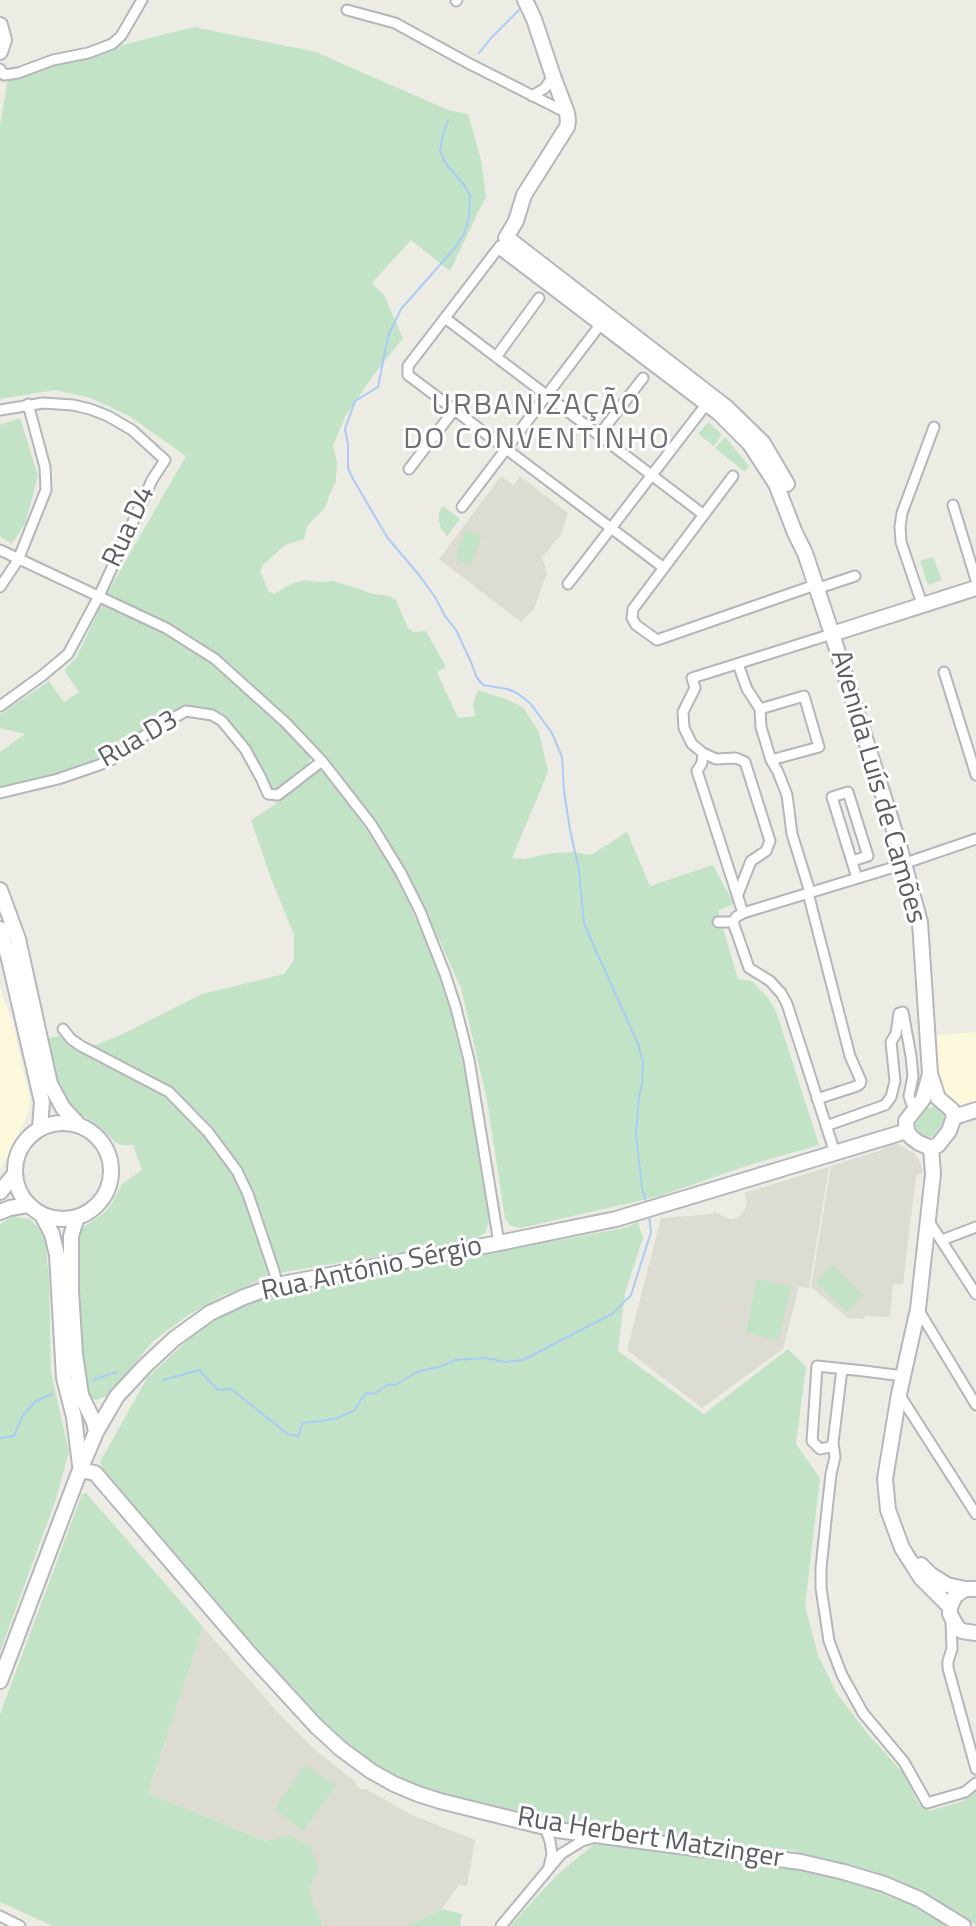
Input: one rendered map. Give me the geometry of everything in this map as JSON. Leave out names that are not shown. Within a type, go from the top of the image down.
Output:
[{"type":"street","points":[[0,69],[4,75],[18,73],[112,44],[121,36],[142,0]]},
{"type":"street","points":[[527,4],[567,113],[567,127],[524,195],[505,243],[408,366],[408,375],[664,568]]},
{"type":"street","points":[[347,10],[395,23],[567,113]]},
{"type":"street","points":[[0,25],[4,40],[0,52]]},
{"type":"street","points":[[532,96],[545,88],[553,76]]},
{"type":"street","name":"Avenida Luís de Camões","points":[[505,243],[710,400],[750,444],[776,484],[805,553],[832,634],[920,922],[930,1074],[925,1102]]},
{"type":"street","points":[[496,357],[539,298]]},
{"type":"street","points":[[445,318],[704,515]]},
{"type":"street","points":[[462,507],[605,319]]},
{"type":"street","points":[[599,435],[643,378]]},
{"type":"street","points":[[568,584],[710,400]]},
{"type":"street","points":[[0,410],[28,404],[45,467],[46,490],[18,560],[0,587]]},
{"type":"street","name":"Rua D4","points":[[0,706],[68,654],[99,596],[152,480],[165,460],[132,430],[108,416],[73,405],[28,404]]},
{"type":"street","points":[[409,469],[454,410]]},
{"type":"street","points":[[922,604],[901,542],[900,527],[902,513],[934,427]]},
{"type":"street","points":[[733,476],[633,609],[632,618],[636,625],[657,640],[855,576]]},
{"type":"street","points":[[953,505],[976,580]]},
{"type":"street","points":[[0,550],[166,628],[215,659],[286,723],[322,761],[371,824],[420,911],[445,974],[469,1060],[499,1243]]},
{"type":"street","points":[[738,894],[751,861],[766,851],[770,841],[745,762],[736,758],[716,759],[703,753],[692,744],[684,728],[683,712],[695,688],[692,678],[976,588]]},
{"type":"street","points":[[738,664],[747,689],[760,709],[761,727],[771,760],[787,795],[792,834],[850,1056],[861,1081],[857,1086],[817,1099]]},
{"type":"street","points":[[944,672],[976,775]]},
{"type":"street","points":[[760,709],[804,696],[819,747],[771,760]]},
{"type":"street","name":"Rua D3","points":[[0,793],[58,779],[113,759],[152,730],[186,711],[212,715],[222,721],[245,749],[268,794],[278,795],[322,761]]},
{"type":"street","points":[[703,753],[697,771],[743,913]]},
{"type":"street","points":[[852,861],[868,856],[848,792],[832,797],[857,878]]},
{"type":"street","points":[[733,922],[743,913],[976,839]]},
{"type":"street","points":[[0,890],[18,939],[50,1084],[63,1108],[78,1124]]},
{"type":"street","points":[[718,922],[733,922]]},
{"type":"street","points":[[733,922],[749,968],[770,981],[787,1004],[835,1153]]},
{"type":"street","points":[[0,929],[42,1102],[40,1127]]},
{"type":"street","points":[[826,1126],[885,1105],[891,1097],[895,1081],[891,1042],[896,1034],[899,1013],[903,1012],[913,1076],[909,1096],[952,1110],[954,1117],[949,1131],[938,1145],[931,1148],[919,1143],[907,1131],[906,1121],[925,1102]]},
{"type":"street","points":[[63,1029],[81,1046],[169,1092],[208,1132],[237,1171],[248,1194],[277,1285]]},
{"type":"street","points":[[954,1117],[976,1110]]},
{"type":"street","points":[[52,1123],[78,1124],[104,1145],[111,1166],[110,1183],[103,1198],[91,1210],[77,1217],[53,1219],[28,1205],[17,1191],[14,1175],[16,1157],[20,1147],[40,1127],[52,1123]]},
{"type":"street","name":"Rua António Sérgio","points":[[0,1681],[96,1432],[117,1396],[145,1366],[174,1339],[210,1313],[277,1285],[616,1219],[907,1131]]},
{"type":"street","points":[[931,1148],[933,1174],[918,1309],[899,1394],[885,1479],[888,1510],[913,1567],[950,1611],[952,1621],[962,1631],[976,1633]]},
{"type":"street","points":[[0,1192],[14,1175]]},
{"type":"street","points":[[0,1212],[28,1205]]},
{"type":"street","points":[[42,1215],[52,1234],[57,1255],[64,1378],[74,1417],[80,1470]]},
{"type":"street","points":[[77,1217],[71,1236],[75,1354],[81,1395],[96,1432]]},
{"type":"street","points":[[928,1220],[976,1294]]},
{"type":"street","points":[[942,1240],[976,1227]]},
{"type":"street","points":[[918,1309],[976,1405]]},
{"type":"street","points":[[831,1474],[829,1462],[812,1441],[817,1366],[903,1376]]},
{"type":"street","points":[[842,1369],[821,1568],[822,1605],[829,1641],[851,1694],[904,1762],[927,1803],[965,1792],[976,1784]]},
{"type":"street","points":[[899,1394],[976,1514]]},
{"type":"street","points":[[81,1395],[93,1405],[117,1396]]},
{"type":"street","points":[[74,1417],[96,1432]]},
{"type":"street","points":[[820,1449],[833,1443]]},
{"type":"street","name":"Rua Herbert Matzinger","points":[[80,1470],[95,1473],[287,1697],[341,1749],[394,1784],[418,1794],[545,1827],[801,1862],[844,1872],[919,1899],[963,1926]]},
{"type":"street","points":[[899,1539],[931,1575],[947,1585],[970,1589]]},
{"type":"street","points":[[970,1589],[955,1596],[950,1611],[952,1649],[948,1668],[976,1769]]},
{"type":"street","points":[[952,1649],[976,1633]]},
{"type":"street","points":[[545,1827],[552,1854],[548,1870]]},
{"type":"street","points":[[561,1854],[563,1830]]},
{"type":"street","points":[[501,1926],[561,1854],[597,1836]]},
{"type":"street","points":[[0,1916],[20,1926]]},
{"type":"shaded area","points":[[501,476],[514,485],[520,476],[568,513],[561,535],[542,557],[547,573],[534,609],[521,622],[439,559]]},
{"type":"shaded area","points":[[0,988],[12,1020],[30,1100],[29,1111],[0,1169]]},
{"type":"shaded area","points":[[976,1032],[976,1103],[953,1105],[937,1081],[935,1035]]},
{"type":"shaded area","points":[[886,1143],[897,1144],[914,1153],[923,1172],[916,1176],[903,1284],[893,1284],[890,1317],[848,1318],[811,1287],[831,1166],[882,1150]]},
{"type":"shaded area","points":[[829,1167],[809,1288],[799,1287],[783,1349],[702,1408],[627,1350],[661,1218],[713,1214],[714,1211],[733,1219],[744,1211],[747,1202],[744,1193]]},
{"type":"shaded area","points":[[203,1627],[281,1716],[357,1786],[412,1815],[475,1840],[467,1886],[459,1885],[442,1909],[409,1926],[323,1926],[309,1891],[319,1869],[290,1835],[267,1841],[148,1793]]},
{"type":"green space","points":[[194,27],[316,52],[448,110],[468,114],[481,160],[486,196],[450,271],[411,240],[372,283],[384,295],[403,338],[345,417],[333,446],[337,462],[336,481],[326,507],[307,526],[304,539],[285,545],[263,565],[260,571],[269,592],[274,594],[304,580],[333,581],[389,596],[396,600],[407,626],[413,632],[426,631],[446,667],[437,672],[458,718],[475,716],[473,704],[478,690],[523,707],[539,732],[548,772],[512,858],[573,852],[591,855],[627,832],[650,886],[713,865],[734,904],[718,911],[738,979],[752,981],[776,1011],[819,1145],[660,1196],[521,1228],[511,1226],[505,1219],[487,1100],[461,988],[395,851],[369,812],[316,745],[307,752],[310,757],[308,765],[279,788],[273,789],[230,726],[184,708],[170,711],[107,756],[84,766],[46,778],[0,787],[0,752],[25,734],[0,728],[0,714],[49,681],[64,702],[79,692],[64,670],[76,658],[106,595],[186,456],[129,416],[91,398],[55,390],[0,399],[0,125],[8,79],[51,63]]},
{"type":"green space","points":[[20,418],[38,476],[25,524],[12,544],[0,536],[0,425]]},
{"type":"green space","points":[[708,422],[722,435],[714,446],[698,434]]},
{"type":"green space","points":[[725,437],[749,466],[745,472],[715,448]]},
{"type":"green space","points":[[443,506],[460,519],[447,536],[439,521]]},
{"type":"green space","points":[[465,530],[482,536],[471,565],[455,559]]},
{"type":"green space","points":[[933,557],[942,580],[928,585],[920,561]]},
{"type":"green space","points":[[325,772],[353,809],[397,878],[445,989],[467,1081],[489,1221],[485,1233],[473,1240],[279,1273],[250,1191],[213,1132],[167,1086],[90,1047],[121,1035],[202,994],[284,974],[294,960],[294,935],[251,820],[311,773]]},
{"type":"green space","points":[[59,1036],[75,1050],[165,1094],[191,1118],[225,1159],[240,1183],[271,1276],[222,1296],[187,1316],[153,1341],[110,1394],[97,1400],[86,1392],[79,1333],[77,1235],[79,1230],[104,1213],[122,1184],[142,1170],[133,1145],[115,1142],[96,1124],[72,1109],[61,1095],[48,1038]]},
{"type":"green space","points":[[934,1106],[945,1119],[934,1136],[927,1138],[915,1126],[926,1109]]},
{"type":"green space","points":[[13,1216],[30,1219],[45,1239],[51,1372],[69,1452],[56,1499],[0,1652],[0,1224]]},
{"type":"green space","points":[[638,1222],[643,1238],[625,1293],[618,1351],[704,1414],[788,1349],[806,1367],[796,1444],[820,1478],[805,1606],[818,1655],[836,1692],[904,1774],[918,1803],[929,1811],[963,1801],[976,1790],[976,1925],[903,1883],[791,1850],[648,1835],[555,1821],[433,1794],[400,1781],[335,1738],[306,1709],[107,1479],[100,1462],[147,1378],[205,1324],[264,1298],[624,1228]]},
{"type":"green space","points":[[833,1265],[863,1295],[846,1312],[816,1282]]},
{"type":"green space","points":[[757,1279],[791,1286],[779,1340],[746,1333]]},
{"type":"green space","points":[[86,1493],[203,1627],[148,1793],[266,1841],[290,1835],[311,1847],[319,1869],[309,1891],[323,1926],[53,1926],[0,1902],[0,1714],[82,1494]]},
{"type":"green space","points":[[305,1765],[336,1786],[304,1831],[274,1809]]},
{"type":"green space","points":[[594,1844],[828,1875],[861,1883],[900,1899],[952,1926],[510,1926],[555,1877]]},
{"type":"green space","points":[[442,1909],[462,1914],[460,1926],[409,1926]]},
{"type":"waterway","points":[[479,53],[522,7]]},
{"type":"waterway","points":[[448,120],[440,151],[470,196],[469,218],[464,234],[454,249],[401,309],[388,336],[378,387],[355,401],[345,429],[348,468],[387,537],[419,575],[456,630],[477,678],[483,685],[507,689],[530,703],[552,733],[562,757],[564,791],[579,870],[584,924],[638,1044],[643,1063],[636,1134],[646,1202]]},
{"type":"waterway","points":[[163,1380],[199,1370],[218,1390],[231,1389],[289,1435],[298,1436],[303,1423],[335,1419],[355,1410],[367,1393],[374,1394],[417,1372],[455,1360],[523,1360],[612,1314],[631,1295],[651,1232],[649,1215]]},
{"type":"waterway","points":[[93,1380],[116,1372]]},
{"type":"waterway","points":[[0,1438],[14,1436],[23,1415],[36,1401],[52,1394]]},
{"type":"district","name":"URBANIZAÇÃO DO CONVENTINHO","points":[[537,424]]}]
